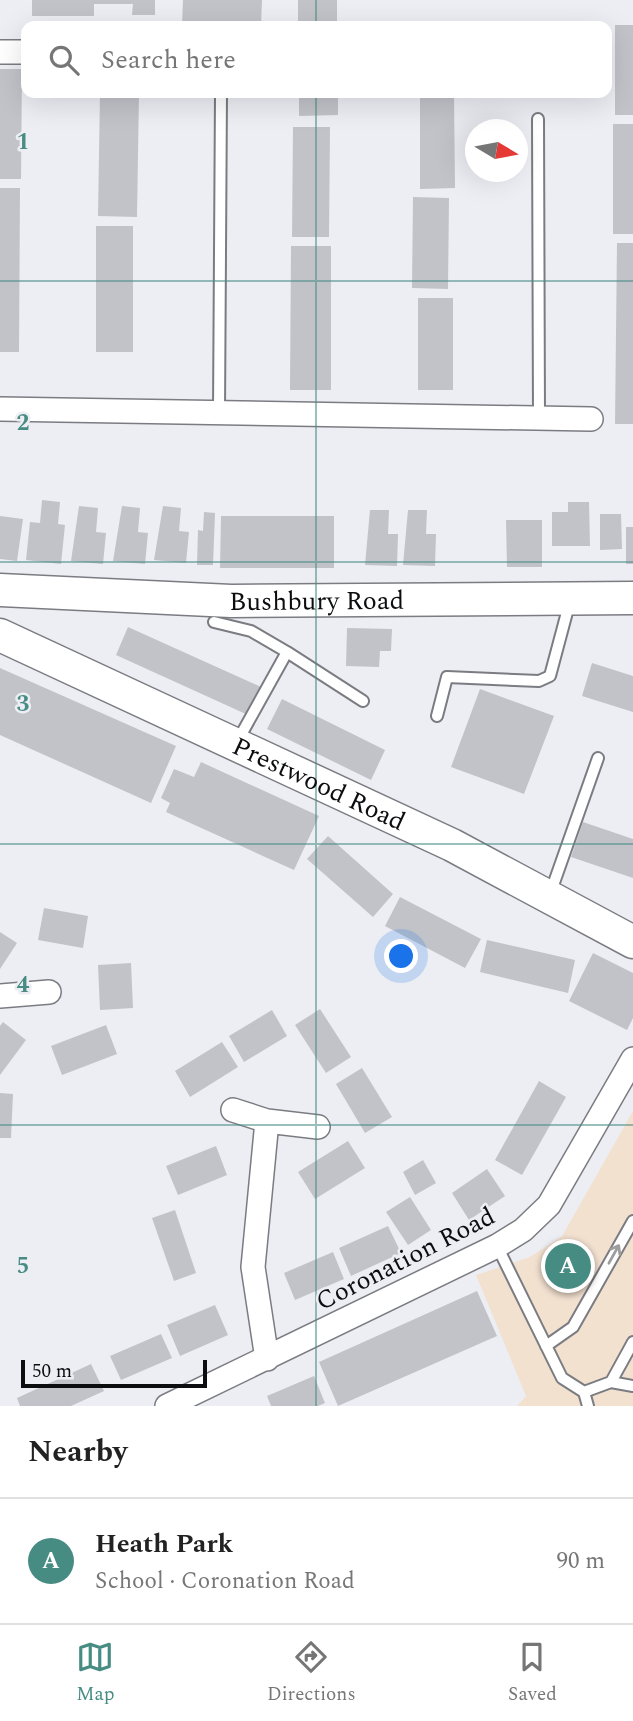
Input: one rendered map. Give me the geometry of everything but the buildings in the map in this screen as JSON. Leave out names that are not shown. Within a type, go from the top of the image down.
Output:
[{"type":"street","points":[[0,52],[21,52]]},
{"type":"street","points":[[0,409],[591,419]]},
{"type":"street","points":[[4,636],[2,619],[8,590]]},
{"type":"street","name":"Bushbury Road","points":[[8,590],[231,601],[633,598]]},
{"type":"street","name":"Prestwood Road","points":[[4,636],[452,845],[633,942]]},
{"type":"street","points":[[0,996],[49,992]]},
{"type":"street","name":"Coronation Road","points":[[167,1406],[498,1245],[523,1230],[549,1205],[633,1059]]},
{"type":"street","points":[[233,1110],[267,1121],[318,1127]]},
{"type":"street","points":[[267,1121],[253,1267],[267,1359]]},
{"type":"lane","points":[[219,412],[221,98]]},
{"type":"lane","points":[[538,119],[539,418]]},
{"type":"lane","points":[[437,716],[447,677],[539,681],[550,676],[571,598]]},
{"type":"lane","points":[[214,622],[251,631],[363,701]]},
{"type":"lane","points":[[236,744],[287,652]]},
{"type":"lane","points":[[549,897],[598,758]]},
{"type":"lane","points":[[546,1346],[573,1327],[633,1221]]},
{"type":"lane","points":[[498,1245],[562,1378],[583,1392],[588,1406]]},
{"type":"lane","points":[[611,1382],[633,1342]]},
{"type":"lane","points":[[583,1392],[611,1382],[633,1386]]},
{"type":"shaded area","points":[[633,1111],[633,1406],[517,1406],[526,1396],[476,1275],[530,1257],[562,1236]]},
{"type":"place","name":"Heath Park","points":[[568,1266]]}]
